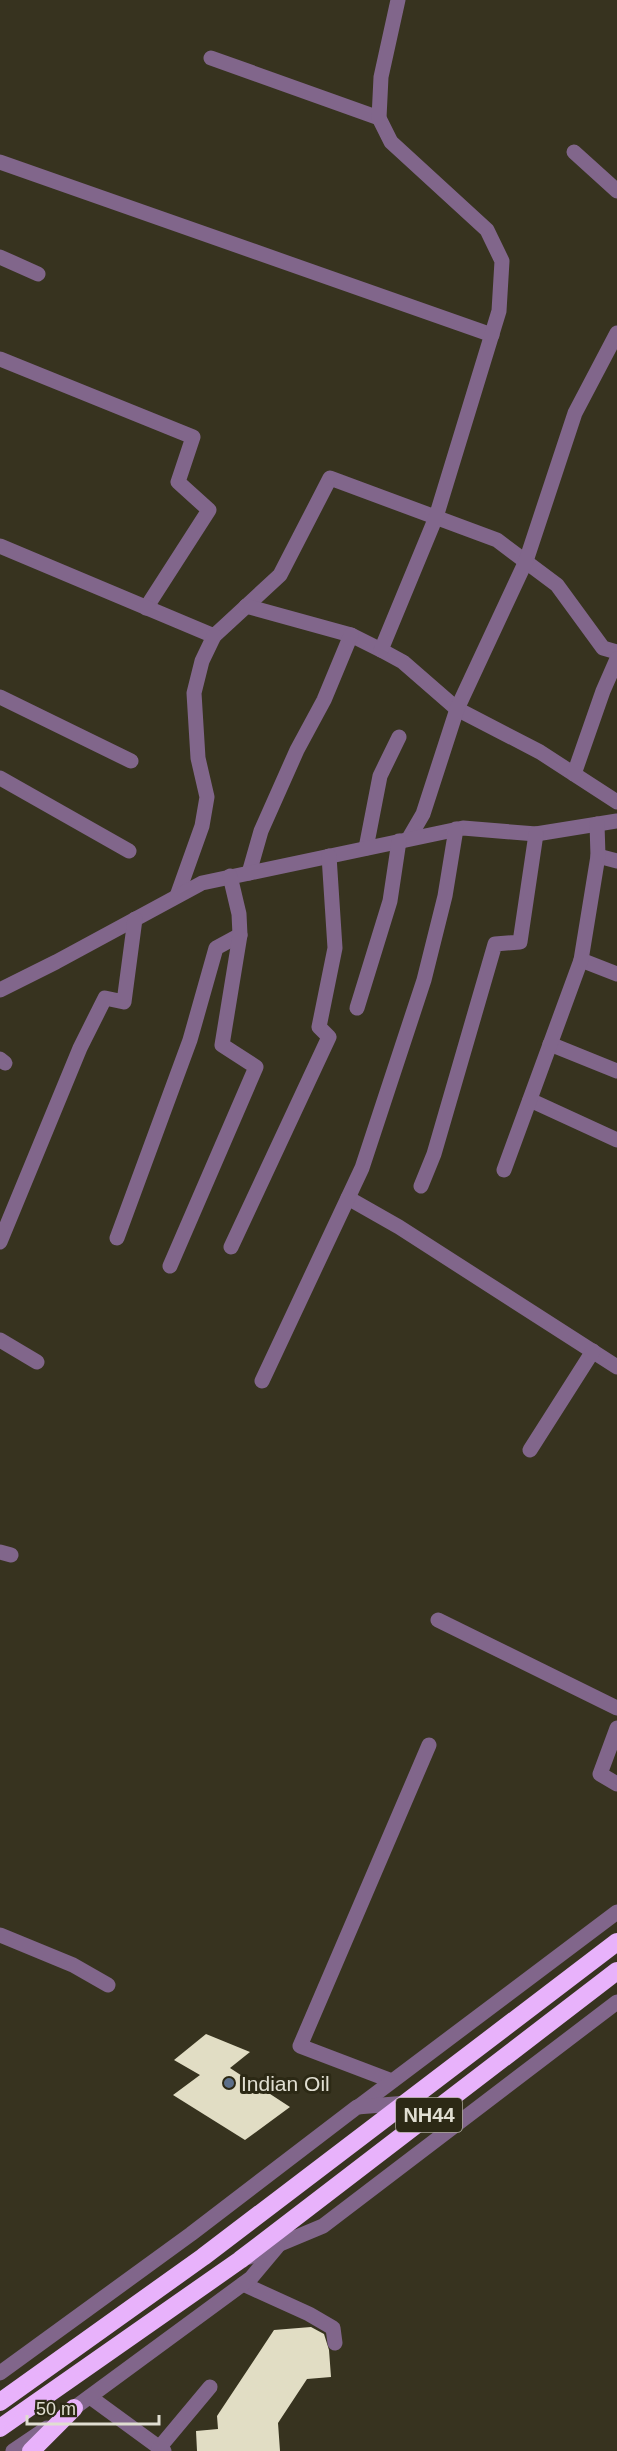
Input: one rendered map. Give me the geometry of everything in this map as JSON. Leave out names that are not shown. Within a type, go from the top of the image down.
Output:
[{"type":"highway","name":"NH44","points":[[0,2402],[203,2257],[617,1942]]},
{"type":"highway","name":"NH44","points":[[0,2428],[240,2260],[617,1971]]},
{"type":"highway","points":[[31,2451],[74,2408]]},
{"type":"street","points":[[381,650],[436,517],[499,311],[502,261],[487,230],[391,142],[379,118],[381,77],[398,0]]},
{"type":"street","points":[[211,58],[379,118]]},
{"type":"street","points":[[574,152],[617,191]]},
{"type":"street","points":[[0,162],[492,335]]},
{"type":"street","points":[[0,256],[38,274]]},
{"type":"street","points":[[357,1008],[390,901],[404,840],[423,814],[457,709],[526,561],[575,413],[617,333]]},
{"type":"street","points":[[0,359],[193,437],[178,482],[209,510],[146,608]]},
{"type":"street","points":[[177,896],[202,826],[207,797],[198,758],[194,693],[201,661],[214,636],[280,575],[330,478],[498,540],[557,585],[603,648],[617,652]]},
{"type":"street","points":[[0,546],[214,636]]},
{"type":"street","points":[[246,606],[351,634],[403,662],[457,709],[540,752],[617,802]]},
{"type":"street","points":[[249,873],[261,831],[297,750],[324,700],[351,634]]},
{"type":"street","points":[[574,774],[603,691],[617,659]]},
{"type":"street","points":[[0,697],[131,761]]},
{"type":"street","points":[[366,848],[380,776],[399,737]]},
{"type":"street","points":[[0,778],[129,851]]},
{"type":"street","points":[[0,990],[202,883],[456,829],[536,834],[617,821]]},
{"type":"street","points":[[504,1170],[581,960],[598,856],[597,824]]},
{"type":"street","points":[[262,1381],[362,1168],[424,980],[445,896],[456,829]]},
{"type":"street","points":[[421,1186],[434,1154],[495,944],[520,942],[536,834]]},
{"type":"street","points":[[231,1247],[329,1037],[319,1028],[335,948],[329,856]]},
{"type":"street","points":[[598,856],[617,861]]},
{"type":"street","points":[[170,1266],[256,1067],[222,1045],[240,935],[239,914],[231,876]]},
{"type":"street","points":[[0,1242],[4,1219],[80,1048],[105,998],[124,1002],[135,919]]},
{"type":"street","points":[[117,1238],[190,1040],[216,948],[240,935]]},
{"type":"street","points":[[581,960],[617,974]]},
{"type":"street","points":[[550,1044],[617,1071]]},
{"type":"street","points":[[530,1100],[617,1140]]},
{"type":"street","points":[[348,1198],[399,1227],[617,1367]]},
{"type":"street","points":[[0,1340],[37,1362]]},
{"type":"street","points":[[530,1450],[593,1352]]},
{"type":"street","points":[[438,1620],[617,1708]]},
{"type":"street","points":[[617,1728],[600,1774],[617,1784]]},
{"type":"street","points":[[397,2078],[300,2046],[429,1744]]},
{"type":"street","points":[[0,2373],[191,2234],[617,1912]]},
{"type":"street","points":[[0,1935],[73,1965],[108,1985]]},
{"type":"street","points":[[13,2451],[323,2226],[617,2002]]},
{"type":"street","points":[[364,2135],[397,2078]]},
{"type":"street","points":[[357,2108],[408,2103]]},
{"type":"street","points":[[247,2281],[309,2207]]},
{"type":"street","points":[[240,2260],[323,2226]]},
{"type":"street","points":[[247,2281],[333,2328],[335,2343]]},
{"type":"street","points":[[90,2397],[162,2449],[210,2387]]},
{"type":"building","points":[[206,2034],[250,2052],[230,2068],[290,2107],[245,2140],[173,2095],[200,2075],[174,2060]]},
{"type":"building","points":[[311,2327],[324,2334],[329,2350],[331,2377],[307,2379],[278,2423],[280,2451],[197,2451],[196,2431],[218,2429],[217,2416],[274,2330]]},
{"type":"place","name":"Indian Oil","points":[[229,2083]]}]
